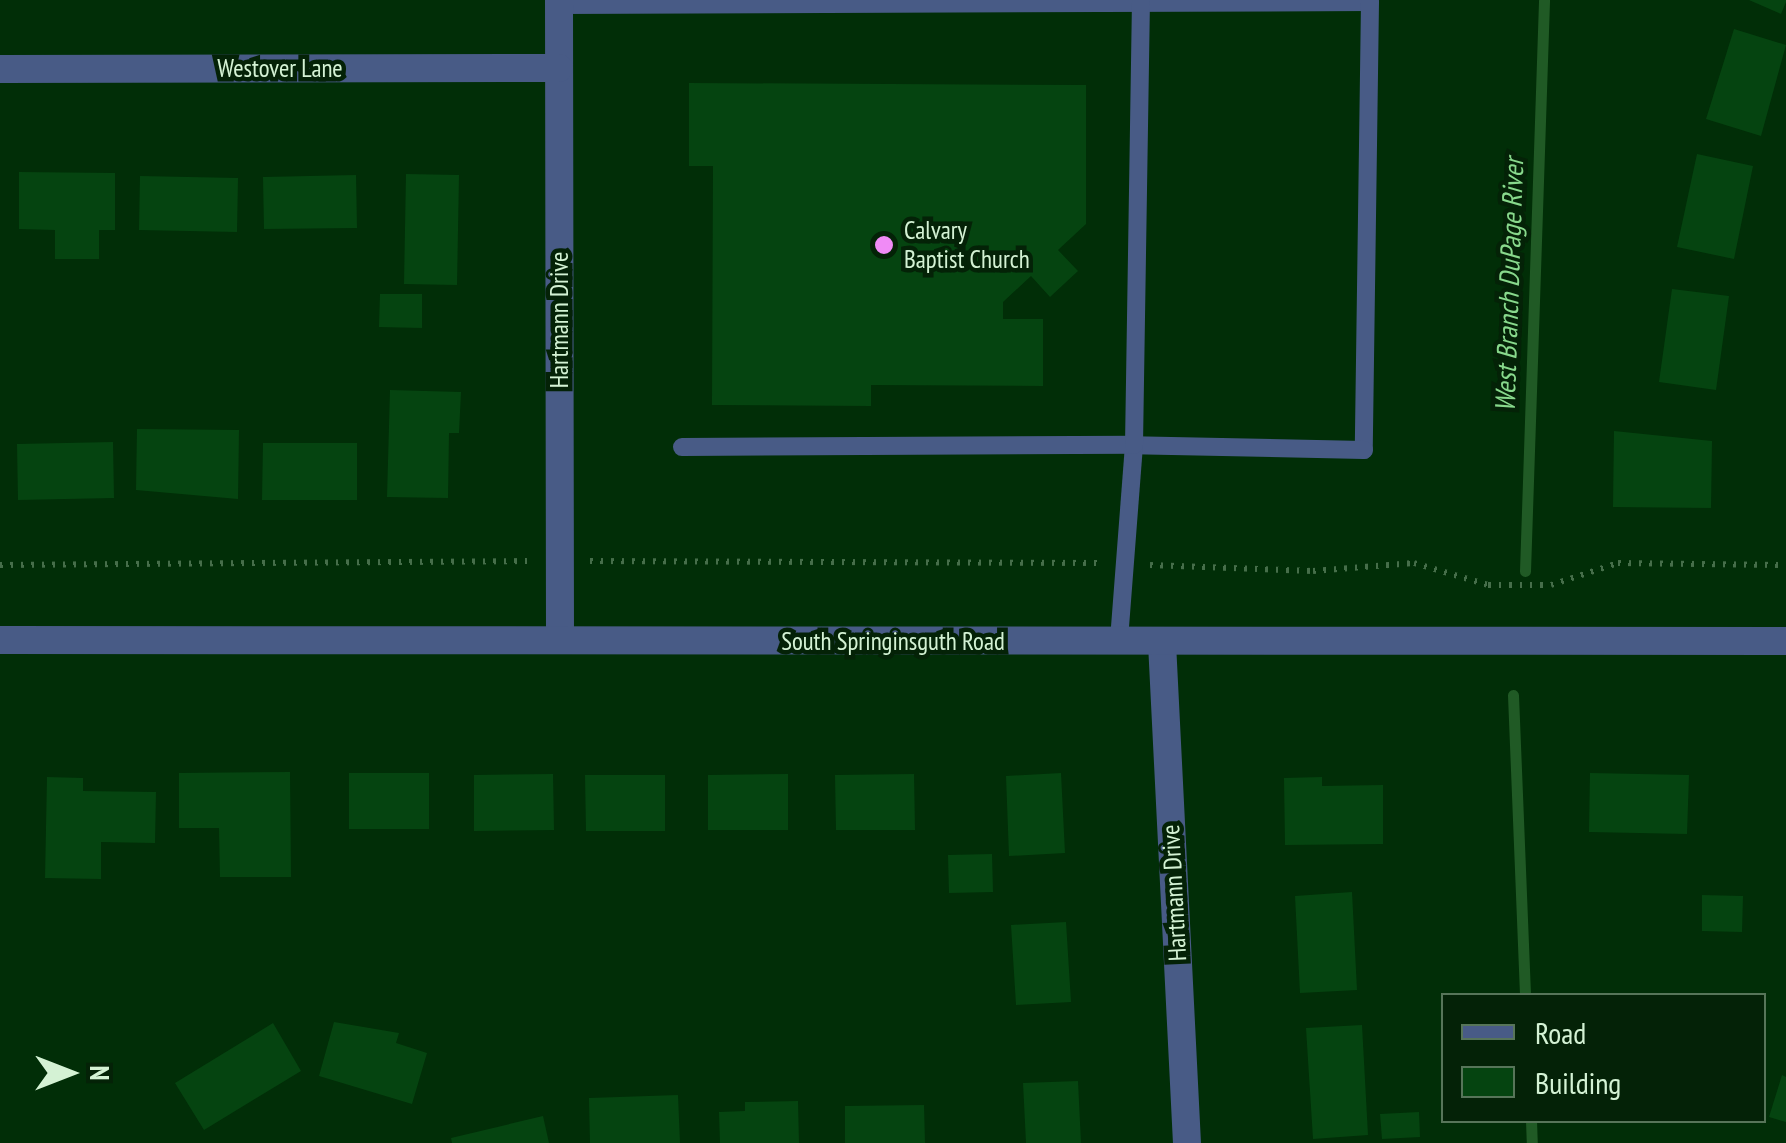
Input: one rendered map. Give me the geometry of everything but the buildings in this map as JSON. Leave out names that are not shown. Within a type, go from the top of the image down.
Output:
[{"type":"street","name":"Hartmann Drive","points":[[559,3],[560,640]]},
{"type":"street","name":"Westover Lane","points":[[0,69],[559,68]]},
{"type":"street","name":"South Springinsguth Road","points":[[0,640],[1786,641]]},
{"type":"street","name":"Hartmann Drive","points":[[1162,643],[1188,1143]]},
{"type":"lane","points":[[559,3],[1370,2],[1364,450],[1134,445],[682,447]]},
{"type":"lane","points":[[1119,642],[1134,445],[1141,3]]},
{"type":"path","points":[[0,565],[560,560],[1122,564],[1313,571],[1414,563],[1488,584],[1551,586],[1618,563],[1786,566]]},
{"type":"waterway","name":"West Branch DuPage River","points":[[1525,571],[1544,0]]},
{"type":"waterway","name":"West Branch DuPage River","points":[[1513,695],[1525,993]]},
{"type":"waterway","name":"West Branch DuPage River","points":[[1531,1123],[1532,1143]]},
{"type":"place","name":"Calvary Baptist Church","points":[[884,245]]}]
